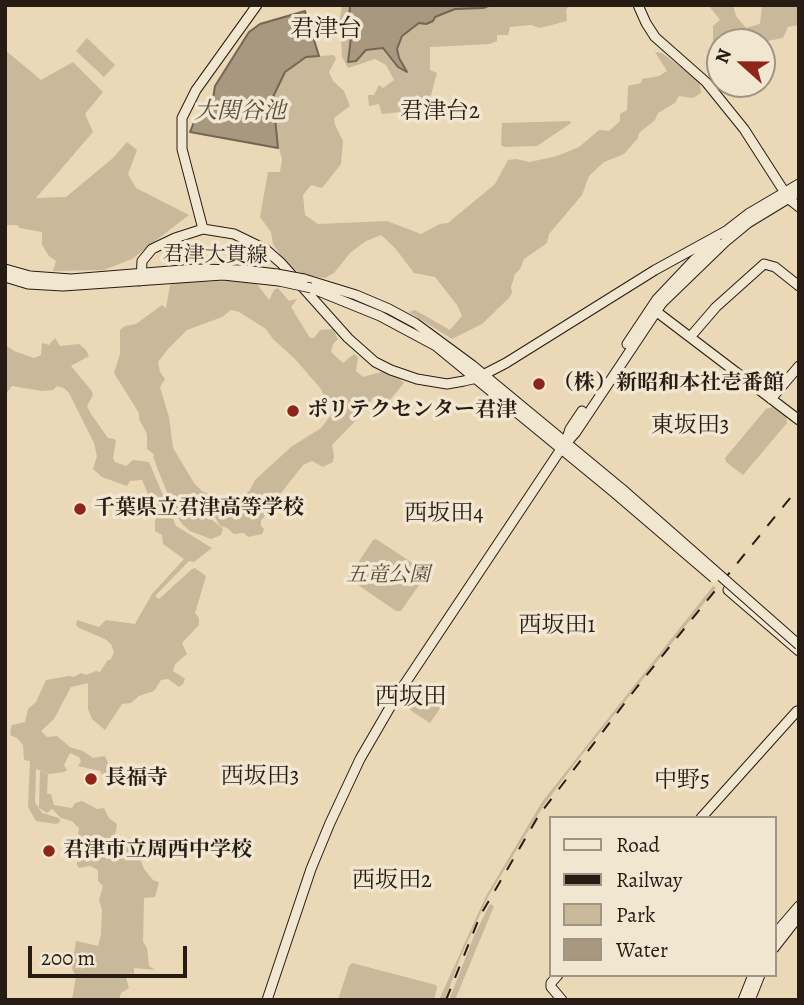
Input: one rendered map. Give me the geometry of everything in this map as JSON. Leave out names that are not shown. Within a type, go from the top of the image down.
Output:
[{"type":"street","points":[[203,229],[182,149],[183,118],[196,90],[257,5]]},
{"type":"street","points":[[638,5],[655,37],[706,82],[794,193],[799,207]]},
{"type":"street","points":[[267,1000],[311,869],[360,759],[393,701],[563,446],[576,432],[654,310],[726,232],[748,214],[794,193]]},
{"type":"street","points":[[663,266],[672,263],[693,267],[748,223],[794,193]]},
{"type":"street","points":[[141,277],[144,258],[152,249],[175,238],[203,229],[234,234],[265,249],[281,263],[348,338],[375,362],[391,370],[438,383],[480,377],[663,266],[726,232]]},
{"type":"street","points":[[691,336],[716,307],[764,264],[775,267],[799,286]]},
{"type":"street","name":"君津大貫線","points":[[5,269],[30,276],[71,279],[141,277]]},
{"type":"street","name":"君津大貫線","points":[[5,277],[28,284],[63,286],[222,269],[304,279],[356,295],[396,312],[441,341],[480,377]]},
{"type":"street","name":"君津大貫線","points":[[278,277],[361,308],[411,332],[480,377]]},
{"type":"street","points":[[654,310],[799,420]]},
{"type":"street","points":[[771,399],[799,366]]},
{"type":"street","points":[[480,377],[799,645]]},
{"type":"street","points":[[619,492],[799,651]]},
{"type":"street","points":[[703,816],[797,711]]},
{"type":"street","points":[[776,933],[799,906]]},
{"type":"street","points":[[776,945],[799,916]]},
{"type":"street","points":[[556,977],[551,987],[562,1000]]},
{"type":"street","points":[[743,1000],[752,977]]},
{"type":"street","points":[[750,1000],[759,977]]},
{"type":"green space","points":[[342,5],[570,5],[566,10],[567,21],[540,28],[531,25],[510,27],[508,35],[497,35],[497,41],[490,44],[430,47],[430,70],[437,73],[431,95],[421,106],[410,111],[382,114],[379,104],[369,106],[368,95],[374,95],[379,85],[383,88],[394,80],[386,65],[375,59],[348,68],[342,57]]},
{"type":"green space","points":[[733,5],[736,16],[746,28],[713,28],[720,20],[709,6]]},
{"type":"green space","points":[[762,5],[799,5],[799,25],[788,27],[783,38],[776,39],[776,28],[746,28],[760,24]]},
{"type":"green space","points":[[87,38],[115,65],[104,77],[76,51]]},
{"type":"green space","points":[[5,50],[41,80],[73,62],[103,92],[85,114],[93,132],[36,198],[66,197],[113,158],[127,142],[137,150],[128,174],[136,188],[189,215],[132,259],[104,270],[53,271],[56,261],[42,245],[42,232],[17,225],[5,225]]},
{"type":"green space","points":[[655,52],[662,53],[696,79],[701,93],[693,98],[679,96],[675,103],[658,113],[655,120],[639,133],[624,154],[604,162],[589,176],[582,195],[549,234],[547,243],[524,259],[515,274],[509,298],[482,324],[452,339],[409,312],[415,310],[450,330],[462,316],[457,305],[435,277],[414,273],[381,235],[366,241],[350,253],[334,273],[325,278],[304,275],[287,265],[273,244],[271,232],[260,217],[268,172],[280,172],[282,159],[268,110],[268,100],[285,72],[306,57],[334,55],[336,59],[329,72],[333,81],[344,91],[350,106],[334,118],[343,141],[341,164],[322,188],[311,185],[303,195],[305,215],[318,224],[387,221],[421,234],[448,223],[495,184],[508,160],[530,162],[557,156],[579,147],[599,130],[609,131],[620,121],[620,114],[627,110],[628,86],[667,71]]},
{"type":"green space","points":[[502,123],[571,123],[537,146],[501,145]]},
{"type":"green space","points":[[231,281],[257,284],[269,300],[278,288],[289,301],[297,299],[291,307],[310,338],[314,338],[320,330],[333,329],[338,339],[331,352],[343,363],[354,354],[358,357],[356,371],[363,377],[385,371],[404,383],[389,401],[383,404],[373,397],[367,409],[332,445],[333,462],[323,467],[312,461],[303,465],[281,493],[278,504],[261,520],[264,529],[262,534],[248,537],[244,533],[234,534],[220,526],[210,513],[200,510],[223,529],[221,535],[211,539],[190,531],[182,524],[158,470],[153,456],[155,455],[147,449],[147,434],[139,419],[139,413],[114,373],[120,354],[120,330],[136,324],[162,305],[166,308],[170,285],[180,282]],"holes":[[[231,310],[266,329],[295,359],[321,389],[325,398],[334,404],[334,411],[321,428],[291,447],[255,480],[250,490],[233,506],[223,510],[210,494],[203,492],[194,483],[173,448],[169,417],[160,387],[165,379],[158,362],[187,330],[222,317]]]},
{"type":"green space","points":[[55,338],[60,346],[79,344],[89,356],[71,366],[91,390],[93,395],[87,406],[91,414],[108,438],[116,441],[113,458],[115,462],[126,466],[133,460],[149,462],[176,526],[212,548],[194,562],[189,561],[155,596],[159,599],[192,569],[195,568],[206,576],[195,613],[199,618],[199,625],[182,643],[187,654],[175,664],[173,671],[185,679],[183,684],[179,687],[168,679],[161,680],[154,691],[139,696],[131,703],[122,704],[105,730],[92,719],[88,709],[88,683],[71,687],[54,719],[41,731],[47,737],[57,736],[70,747],[93,758],[105,756],[108,763],[128,775],[119,775],[124,781],[122,783],[110,777],[104,778],[100,771],[78,766],[81,761],[79,757],[70,753],[64,765],[67,770],[64,772],[49,774],[36,769],[35,802],[42,813],[59,818],[60,822],[56,824],[36,821],[28,807],[30,761],[24,760],[23,745],[10,735],[12,725],[25,722],[28,709],[36,702],[46,680],[100,672],[111,659],[114,652],[111,644],[79,628],[76,625],[77,620],[99,627],[106,620],[135,624],[152,594],[184,559],[163,544],[162,535],[155,531],[157,515],[142,480],[130,481],[127,486],[102,477],[93,469],[97,456],[94,443],[64,388],[57,386],[53,390],[42,391],[12,386],[5,395],[5,345],[34,358],[41,355],[42,343],[49,345]]},
{"type":"green space","points":[[773,407],[786,417],[787,423],[743,475],[726,462],[725,458],[766,409]]},
{"type":"green space","name":"五竜公園","points":[[376,539],[426,572],[401,611],[396,611],[348,578]]},
{"type":"green space","points":[[713,586],[716,588],[544,805],[489,895],[461,956],[445,1000],[439,1000],[486,896],[542,802]]},
{"type":"green space","points":[[414,684],[443,704],[430,723],[401,704]]},
{"type":"green space","points":[[40,771],[48,774],[47,794],[51,794],[54,805],[72,808],[75,803],[82,801],[97,809],[104,808],[109,818],[117,824],[115,836],[119,842],[127,841],[136,846],[140,844],[144,869],[153,880],[159,882],[155,897],[144,898],[143,942],[147,948],[149,966],[155,970],[134,968],[134,977],[131,973],[126,978],[129,988],[121,993],[119,1000],[72,1000],[76,977],[72,968],[76,941],[98,946],[102,910],[99,900],[103,886],[98,881],[98,870],[90,866],[79,868],[77,865],[77,857],[71,847],[79,828],[72,821],[61,818],[52,809],[47,813],[39,808]]},
{"type":"green space","points":[[490,904],[494,906],[455,1000],[449,1000],[474,936]]},
{"type":"green space","points":[[352,963],[436,985],[434,1000],[338,1000]]},
{"type":"water","points":[[350,5],[491,5],[455,9],[426,24],[419,23],[402,36],[397,49],[407,72],[398,67],[383,48],[366,50],[356,61],[348,62],[352,29],[349,21]]},
{"type":"water","name":"大関谷池","points":[[305,11],[319,56],[306,57],[285,72],[273,97],[268,100],[268,110],[275,118],[278,148],[190,132],[196,117],[212,105],[215,86],[249,32],[260,24]]},
{"type":"railway","points":[[446,1000],[480,916],[539,815],[637,687],[799,487]]},
{"type":"place","name":"（株）新昭和本社壱番館","points":[[539,384]]},
{"type":"place","name":"ポリテクセンター君津","points":[[293,411]]},
{"type":"place","name":"千葉県立君津高等学校","points":[[80,509]]},
{"type":"place","name":"長福寺","points":[[91,779]]},
{"type":"place","name":"君津市立周西中学校","points":[[49,851]]},
{"type":"district","name":"君津台","points":[[326,30]]},
{"type":"district","name":"君津台2","points":[[440,112]]},
{"type":"district","name":"東坂田3","points":[[690,426]]},
{"type":"district","name":"西坂田4","points":[[444,514]]},
{"type":"district","name":"西坂田1","points":[[557,626]]},
{"type":"district","name":"西坂田","points":[[411,698]]},
{"type":"district","name":"西坂田3","points":[[260,777]]},
{"type":"district","name":"中野5","points":[[682,781]]},
{"type":"district","name":"西坂田2","points":[[392,881]]}]
